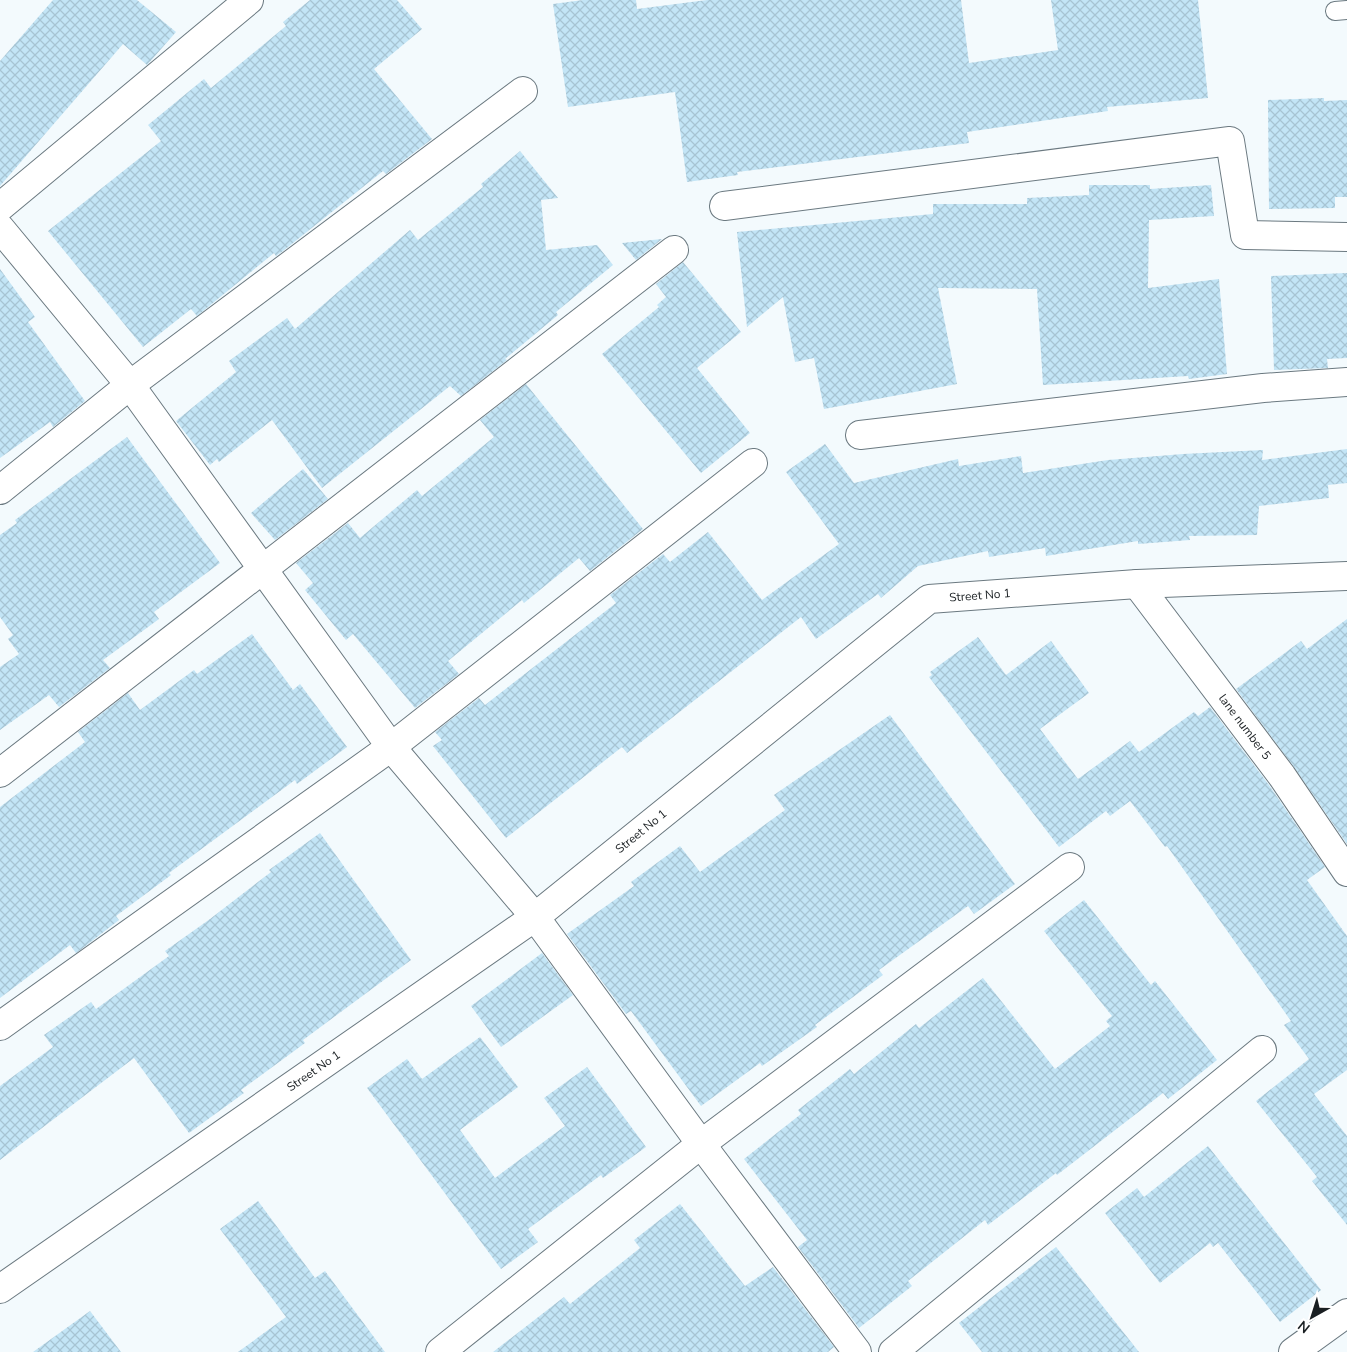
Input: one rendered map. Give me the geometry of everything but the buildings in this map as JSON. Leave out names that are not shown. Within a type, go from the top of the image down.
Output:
[{"type":"street","points":[[0,207],[249,0]]},
{"type":"street","points":[[0,490],[130,384],[522,91]]},
{"type":"street","points":[[724,206],[1230,141],[1245,235],[1347,237]]},
{"type":"street","points":[[0,228],[130,384],[391,748],[535,917],[701,1144],[857,1352]]},
{"type":"street","points":[[0,773],[674,250]]},
{"type":"street","points":[[860,435],[1263,388],[1347,382]]},
{"type":"street","points":[[0,1026],[391,748],[753,463]]},
{"type":"street","name":"Street No 1","points":[[0,1289],[535,917],[929,600],[1137,584],[1347,576]]},
{"type":"street","name":"lane number 5","points":[[1137,584],[1282,776],[1347,872]]},
{"type":"street","points":[[440,1352],[701,1144],[1070,866]]},
{"type":"street","points":[[893,1352],[1262,1050]]},
{"type":"street","points":[[1293,1352],[1347,1313]]}]
